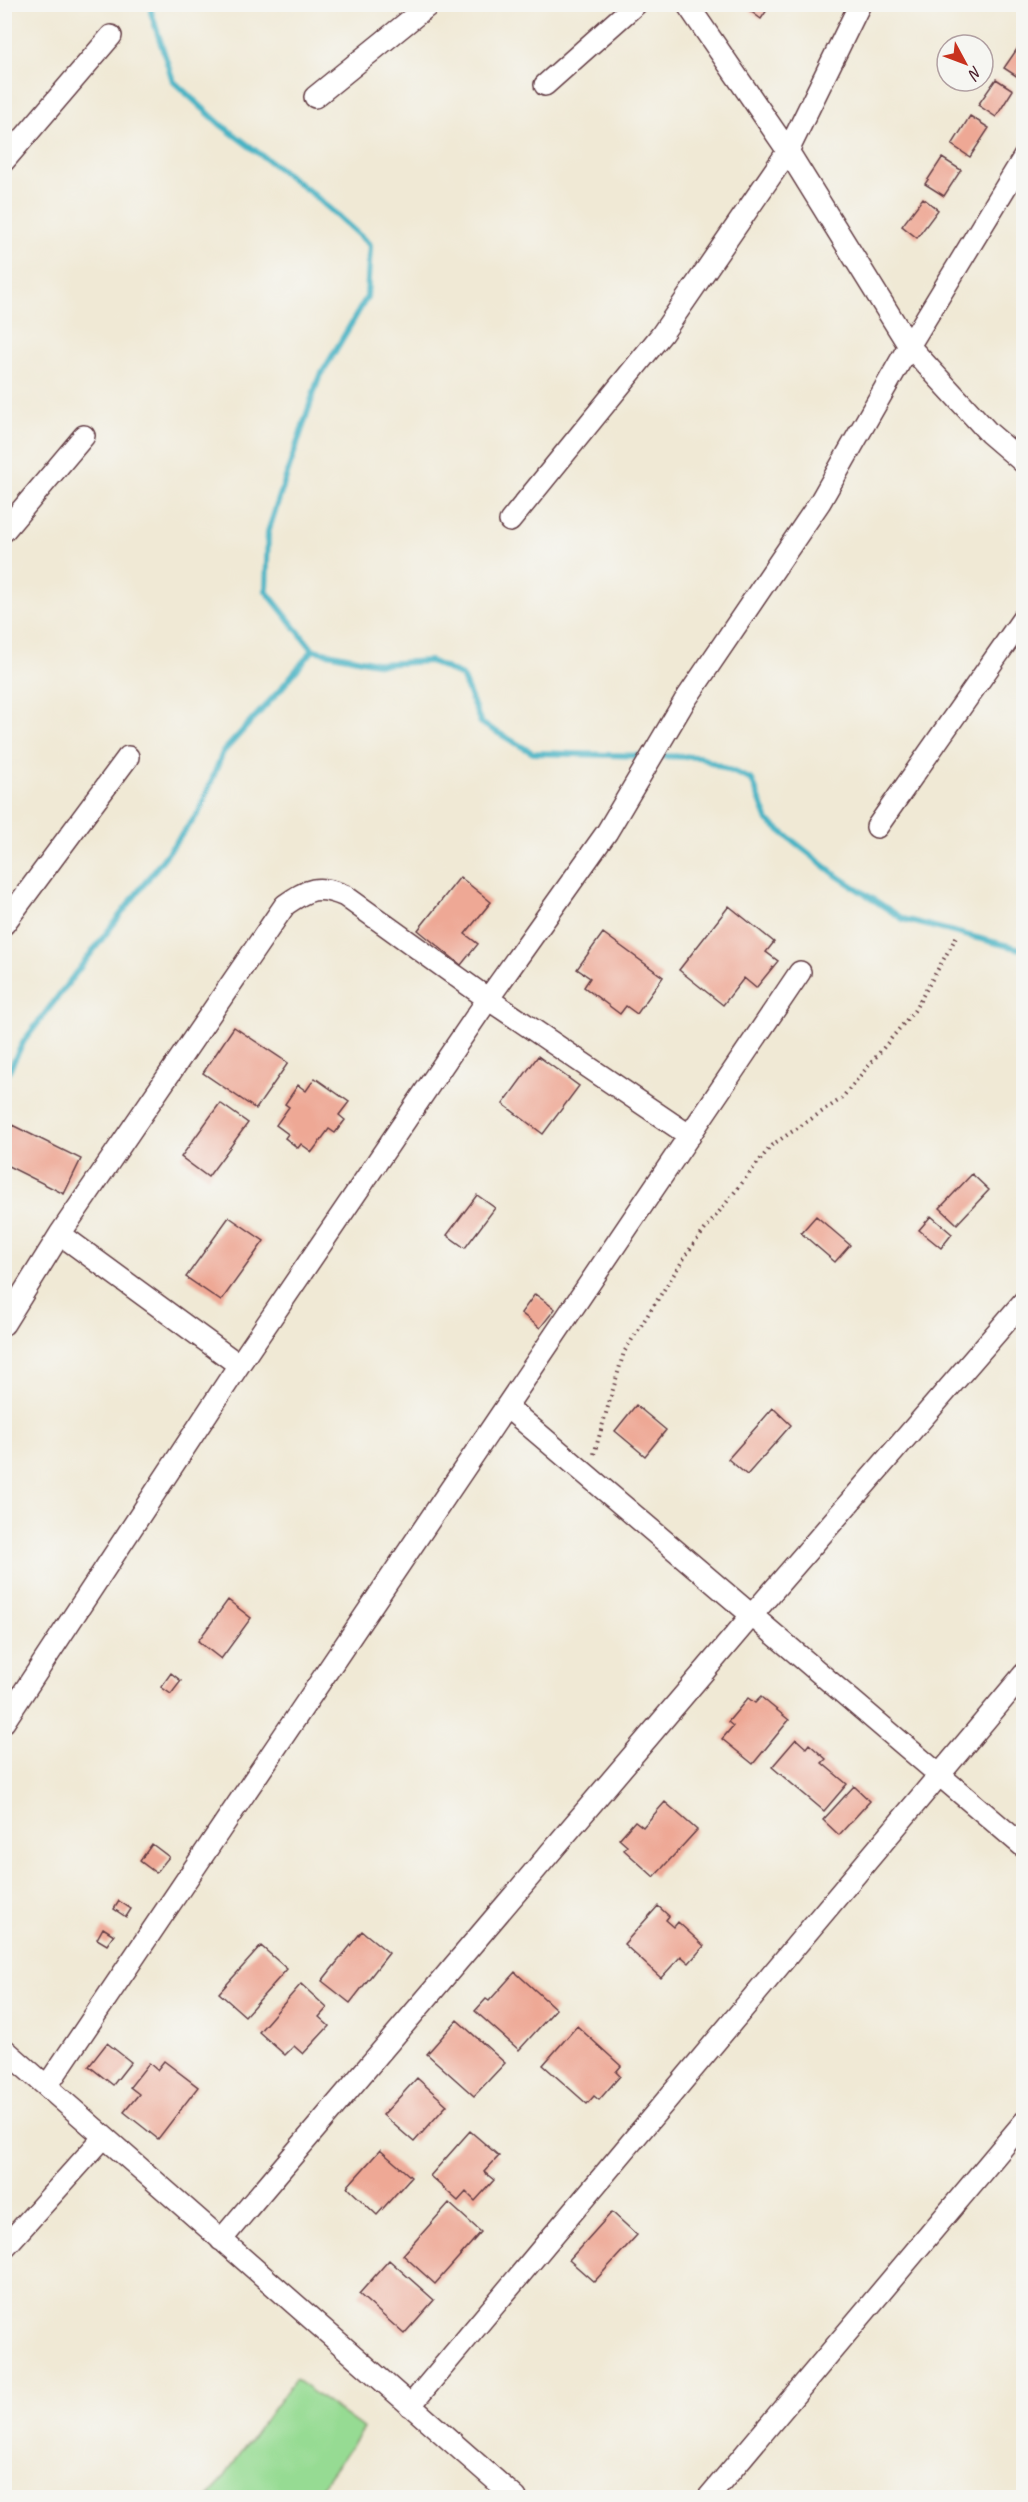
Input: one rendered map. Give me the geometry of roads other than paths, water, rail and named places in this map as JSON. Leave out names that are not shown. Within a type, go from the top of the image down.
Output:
[{"type":"street","points":[[315,97],[430,4]]},
{"type":"street","points":[[545,85],[636,4]]},
{"type":"street","points":[[687,4],[788,151],[909,346],[989,434],[1023,463]]},
{"type":"street","points":[[510,521],[662,334],[788,151],[860,4]]},
{"type":"street","points":[[4,161],[111,36]]},
{"type":"street","points":[[4,1722],[239,1365],[488,999],[607,832],[684,702],[820,502],[909,346],[1023,157]]},
{"type":"street","points":[[4,531],[84,436]]},
{"type":"street","points":[[877,827],[1023,617]]},
{"type":"street","points":[[4,924],[128,757]]},
{"type":"street","points":[[4,1324],[60,1234],[285,905],[314,888],[332,890],[345,896],[488,999],[690,1136]]},
{"type":"street","points":[[47,2086],[800,972]]},
{"type":"street","points":[[60,1234],[239,1365]]},
{"type":"street","points":[[221,2240],[752,1615],[1023,1301]]},
{"type":"street","points":[[507,1407],[1023,1847]]},
{"type":"street","points":[[410,2406],[1023,1674]]},
{"type":"street","points":[[4,2049],[516,2498]]},
{"type":"street","points":[[708,2498],[1023,2122]]},
{"type":"street","points":[[4,2248],[104,2137]]},
{"type":"waterway","points":[[152,4],[151,12],[173,81],[220,124],[314,195],[370,245],[367,297],[318,380],[268,532],[266,591],[313,650],[381,664],[430,661],[462,676],[481,723],[533,753],[648,756]]},
{"type":"waterway","points":[[4,1080],[24,1041],[199,812],[223,752],[313,650]]},
{"type":"waterway","points":[[658,756],[699,757],[752,780],[768,821],[836,875],[903,919],[1024,950]]}]
